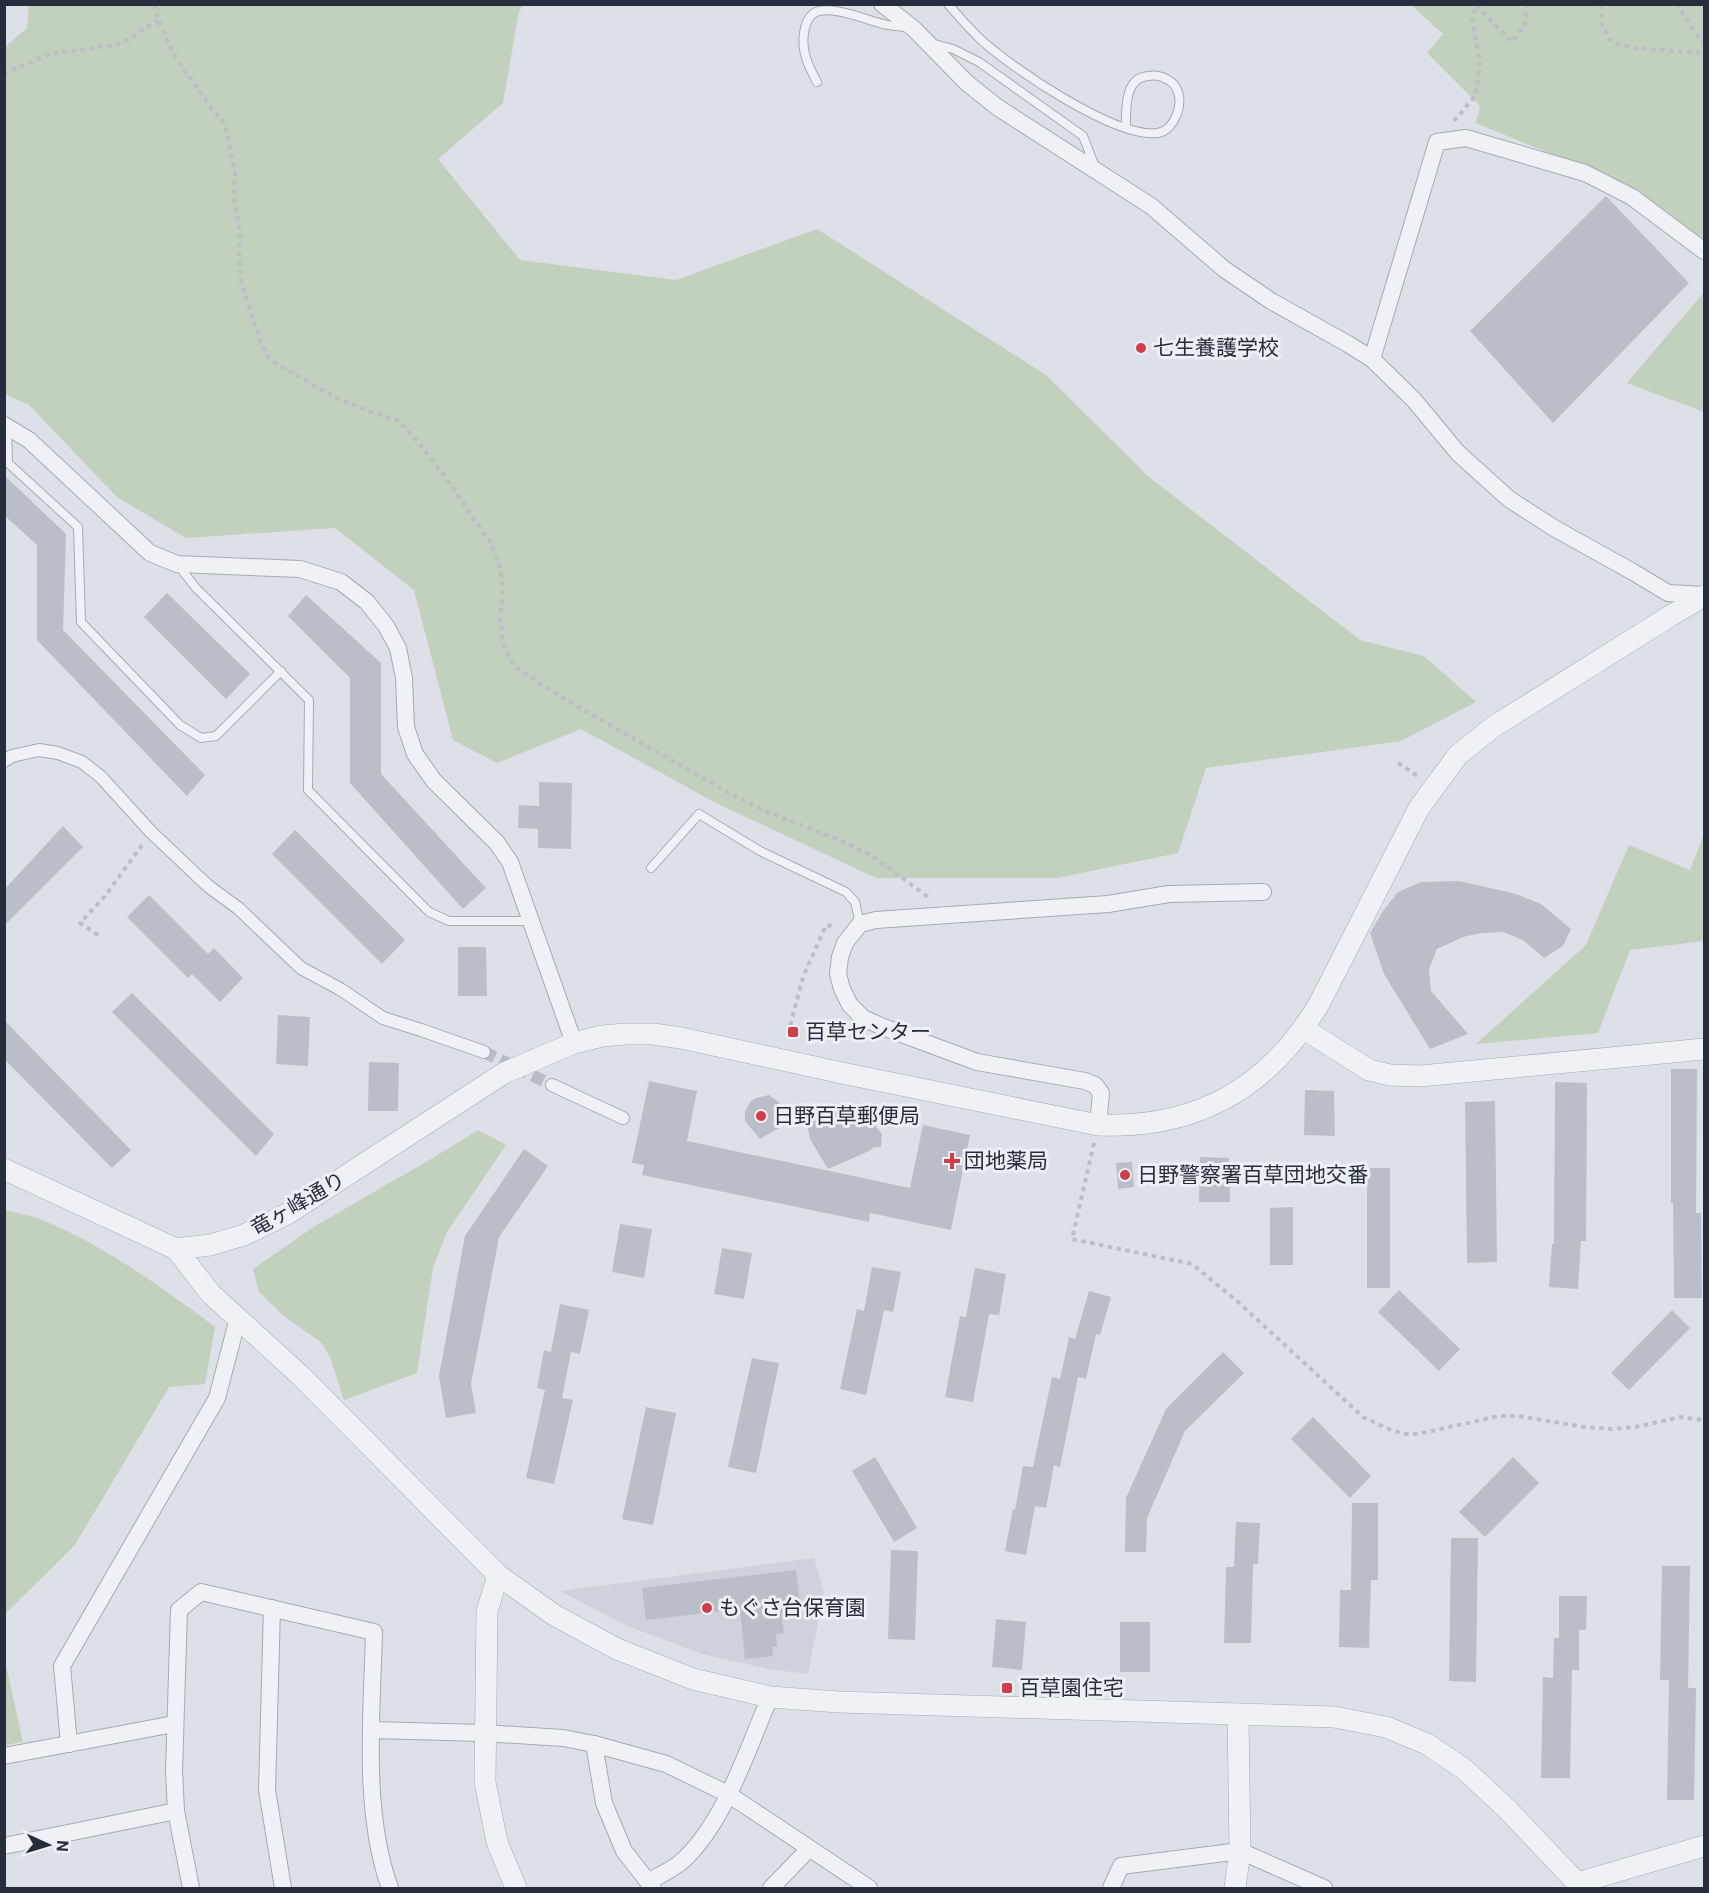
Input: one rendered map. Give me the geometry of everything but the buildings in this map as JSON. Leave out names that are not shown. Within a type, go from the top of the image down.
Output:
[{"type":"street","points":[[882,4],[913,28],[967,83],[997,107],[1151,206],[1224,269],[1271,301],[1372,359],[1414,400],[1458,453],[1509,499],[1554,528],[1668,593],[1704,596]]},
{"type":"street","points":[[1372,359],[1437,141],[1466,138],[1585,173],[1632,197],[1704,250]]},
{"type":"street","points":[[6,426],[28,441],[66,474],[150,553],[177,564],[300,569],[341,582],[367,602],[386,626],[398,648],[404,678],[406,726],[415,754],[434,781],[497,843],[510,862],[574,1043]]},
{"type":"street","name":"竜ヶ峰通り","points":[[176,1249],[210,1245],[269,1225],[504,1073],[574,1043],[602,1036],[653,1034],[681,1038],[842,1073],[1096,1134],[1125,1126],[1179,1118],[1206,1109],[1236,1093],[1268,1068],[1304,1029],[1419,808],[1458,755],[1493,727],[1704,596]]},
{"type":"street","points":[[4,761],[12,756],[39,750],[58,753],[82,762],[101,777],[151,832],[208,886],[238,908],[301,968],[340,989],[384,1018],[484,1052]]},
{"type":"street","points":[[1096,1134],[1101,1093],[1095,1085],[1085,1081],[977,1062],[864,1018],[850,1005],[838,974],[845,943],[860,924],[876,920],[1108,904],[1169,894],[1263,892]]},
{"type":"street","points":[[1304,1029],[1368,1070],[1390,1075],[1421,1076],[1704,1049]]},
{"type":"street","points":[[552,1085],[623,1118]]},
{"type":"street","points":[[4,1169],[176,1249],[211,1294],[301,1376],[498,1575],[554,1615],[617,1649],[693,1679],[770,1697],[839,1702],[1334,1717],[1386,1727],[1427,1744],[1464,1769],[1507,1809],[1580,1886],[1704,1846]]},
{"type":"street","points":[[69,1744],[62,1666],[218,1398],[238,1318]]},
{"type":"street","points":[[498,1575],[487,1611],[485,1782],[497,1842],[516,1888]]},
{"type":"street","points":[[191,1888],[176,1811],[174,1724],[179,1610],[201,1592],[374,1632],[372,1800],[381,1864],[390,1888]]},
{"type":"street","points":[[272,1608],[267,1790],[283,1888]]},
{"type":"street","points":[[594,1744],[604,1803],[624,1851],[650,1885],[679,1863],[704,1838],[728,1794],[770,1697]]},
{"type":"street","points":[[1235,1888],[1240,1851],[1238,1714]]},
{"type":"street","points":[[4,1756],[174,1724]]},
{"type":"street","points":[[372,1730],[563,1738],[666,1764],[728,1794],[869,1888]]},
{"type":"street","points":[[4,1846],[176,1811]]},
{"type":"street","points":[[771,1888],[809,1849]]},
{"type":"street","points":[[1111,1888],[1121,1866],[1240,1851],[1324,1888]]},
{"type":"lane","points":[[948,4],[981,39],[1036,81],[1104,120],[1126,129],[1161,133],[1169,127],[1178,114],[1179,100],[1176,87],[1157,75],[1145,76],[1136,80],[1129,90],[1126,129]]},
{"type":"lane","points":[[817,82],[807,65],[803,42],[805,23],[814,13],[828,11],[886,25],[913,28]]},
{"type":"lane","points":[[928,43],[953,49],[979,62],[1083,136],[1096,170]]},
{"type":"lane","points":[[1026,95],[1036,81]]},
{"type":"lane","points":[[6,426],[8,462],[78,527],[81,622],[180,725],[201,738],[216,736],[281,671]]},
{"type":"lane","points":[[177,564],[196,588],[309,700],[308,790],[429,912],[450,921],[531,921]]},
{"type":"lane","points":[[651,868],[699,814],[760,851],[846,892],[855,902],[860,924]]},
{"type":"path","points":[[154,4],[158,20],[176,58],[225,124],[235,174],[234,195],[240,234],[239,257],[242,285],[261,343],[270,360],[340,400],[398,420],[418,442],[490,542],[499,564],[503,588],[500,620],[504,646],[515,667],[563,698],[729,793],[765,811],[840,840],[872,856],[950,914]]},
{"type":"path","points":[[1437,141],[1476,95],[1480,62],[1472,20],[1476,5],[1512,42],[1525,25],[1526,4]]},
{"type":"path","points":[[1601,4],[1602,27],[1612,42],[1635,48],[1704,53]]},
{"type":"path","points":[[1676,4],[1704,45]]},
{"type":"path","points":[[4,74],[49,54],[121,44],[158,20]]},
{"type":"path","points":[[1398,763],[1419,777]]},
{"type":"path","points":[[98,935],[80,924],[105,896],[151,832]]},
{"type":"path","points":[[788,1034],[803,977],[826,925]]},
{"type":"path","points":[[1096,1134],[1072,1239],[1192,1264],[1237,1301],[1363,1418],[1390,1430],[1406,1434],[1418,1434],[1499,1416],[1518,1416],[1584,1427],[1612,1429],[1680,1417],[1704,1420]]},
{"type":"shaded area","name":"もぐさ台保育園","points":[[814,1558],[824,1591],[808,1674],[768,1669],[702,1654],[625,1625],[560,1591]]},
{"type":"green space","points":[[29,5],[522,5],[518,16],[503,103],[438,159],[520,260],[676,280],[817,229],[1046,375],[1149,477],[1360,640],[1424,656],[1476,702],[1401,741],[1206,768],[1178,853],[1057,878],[876,878],[716,803],[581,729],[497,763],[453,740],[414,590],[335,528],[186,538],[117,497],[29,405],[5,394],[5,47],[27,28]]},
{"type":"green space","points":[[1411,5],[1704,5],[1704,255],[1602,175],[1476,123],[1480,106],[1427,53],[1443,34]]},
{"type":"green space","points":[[1704,292],[1704,412],[1627,383]]},
{"type":"green space","points":[[1704,834],[1704,941],[1630,950],[1598,1033],[1476,1044],[1586,945],[1629,845],[1690,870]]},
{"type":"green space","points":[[478,1130],[506,1145],[447,1232],[433,1268],[417,1373],[344,1400],[330,1357],[321,1342],[285,1317],[259,1292],[253,1269],[315,1226]]},
{"type":"green space","points":[[5,1210],[40,1219],[87,1241],[152,1282],[215,1327],[205,1384],[169,1387],[75,1545],[5,1614]]},
{"type":"green space","points":[[4,1656],[23,1742],[5,1745],[4,1745]]},
{"type":"tunnel","points":[[484,1052],[552,1085]]},
{"type":"place","name":"七生養護学校","points":[[1141,348]]},
{"type":"place","name":"百草センター","points":[[793,1032]]},
{"type":"place","name":"日野百草郵便局","points":[[761,1116]]},
{"type":"place","name":"団地薬局","points":[[952,1161]]},
{"type":"place","name":"日野警察署百草団地交番","points":[[1125,1175]]},
{"type":"place","name":"もぐさ台保育園","points":[[707,1608]]},
{"type":"place","name":"百草園住宅","points":[[1007,1688]]}]
